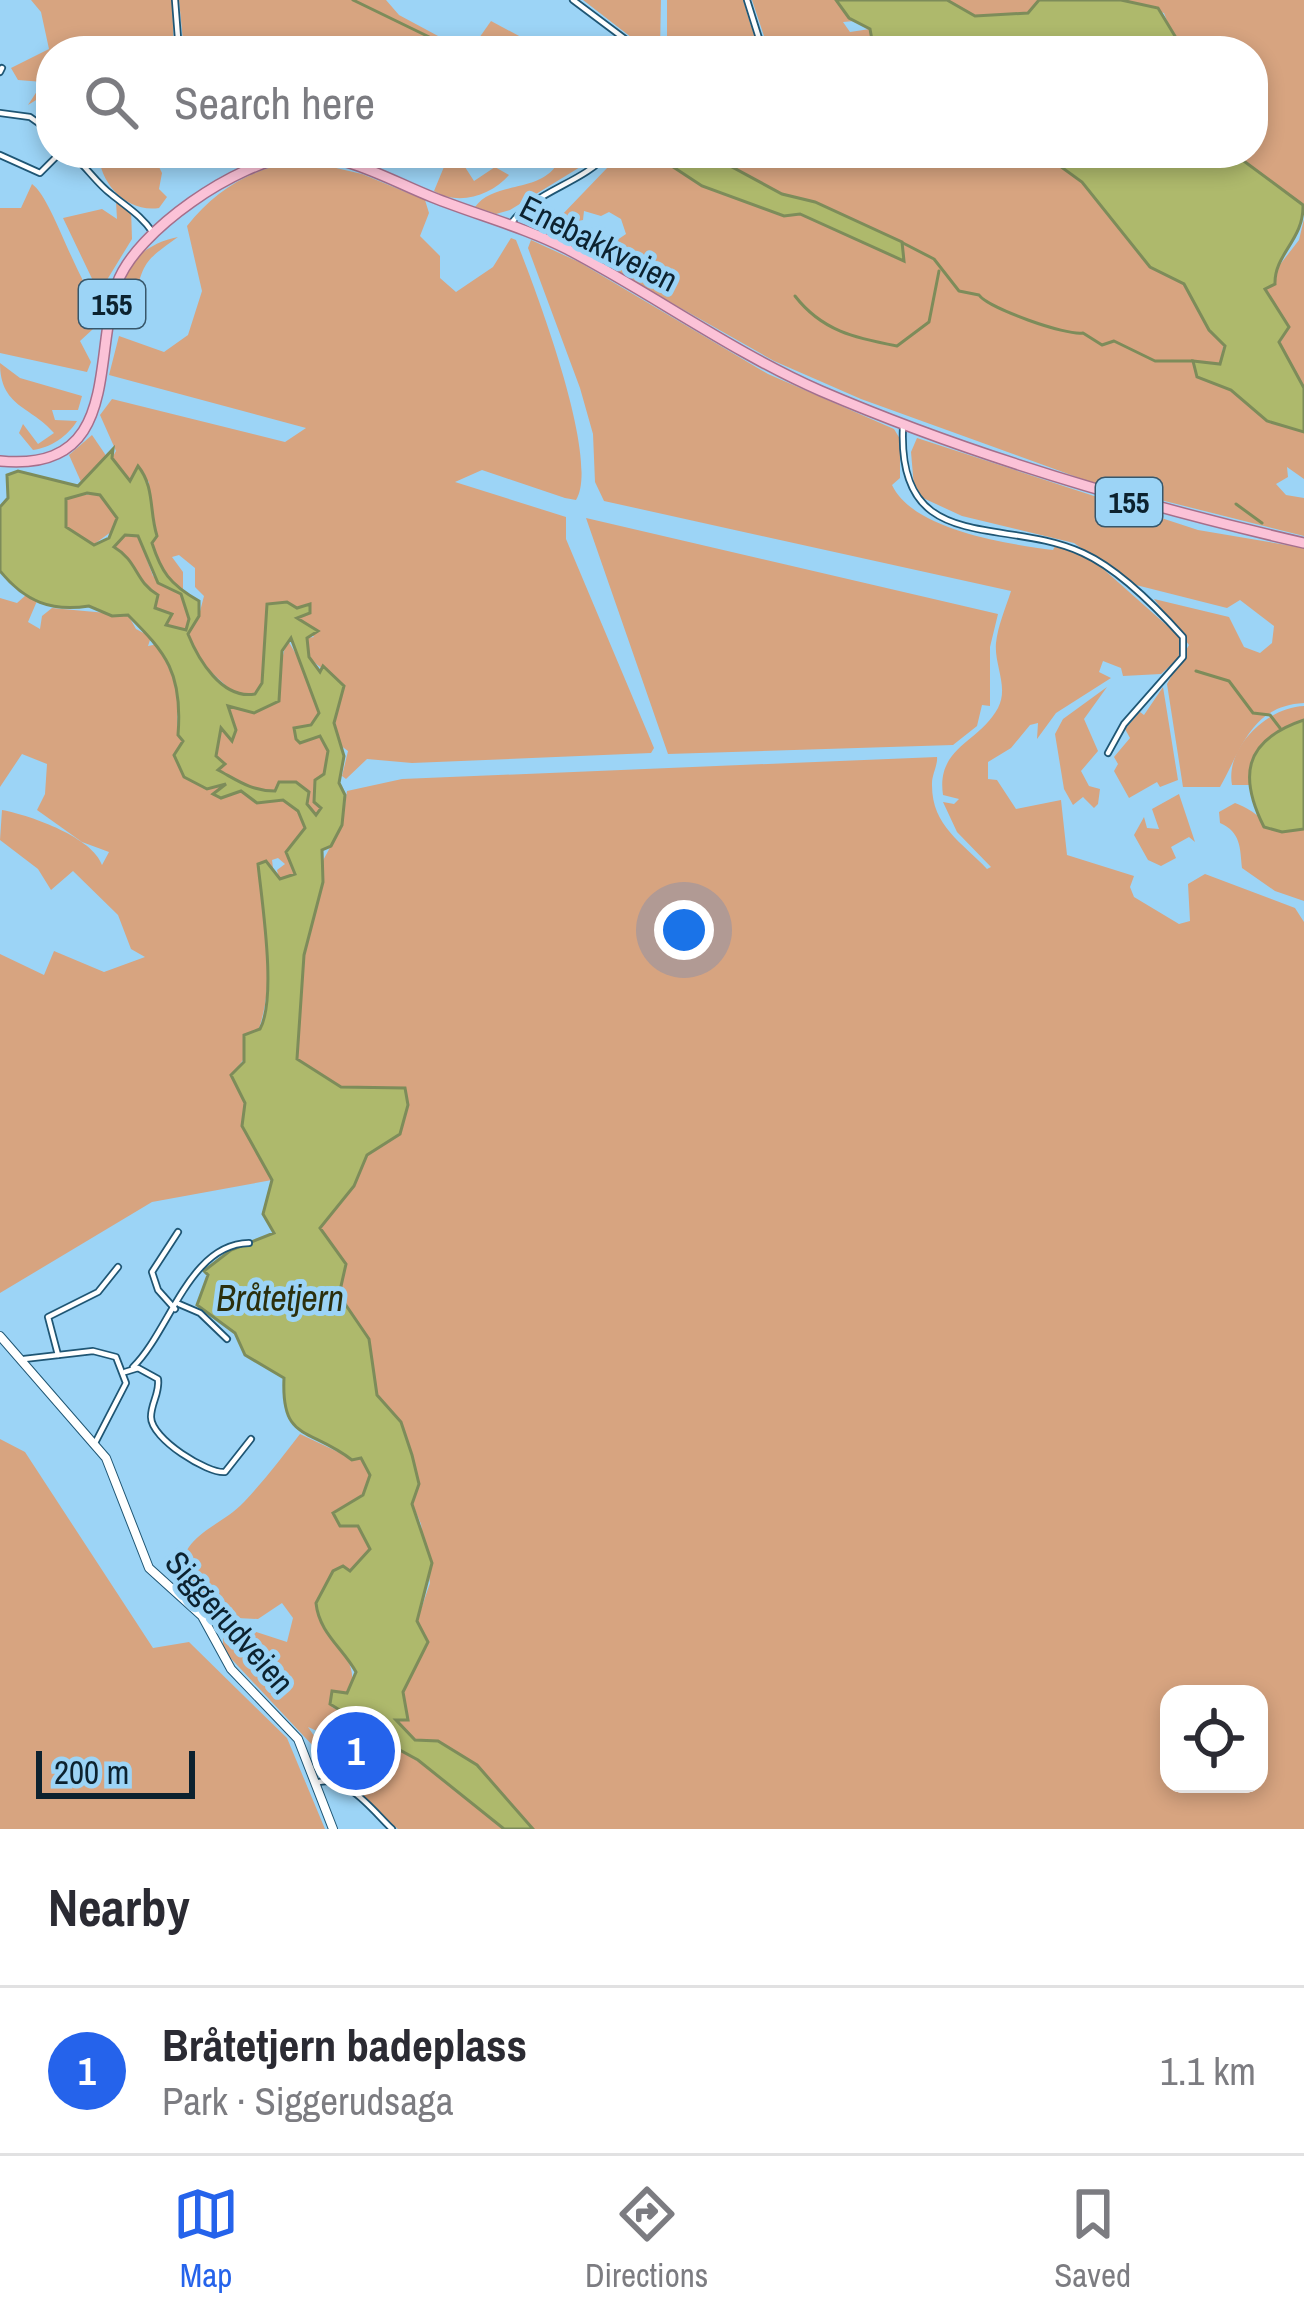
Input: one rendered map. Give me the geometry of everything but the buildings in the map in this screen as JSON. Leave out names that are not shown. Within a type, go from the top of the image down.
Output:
[{"type":"main road","name":"Enebakkveien","points":[[0,461],[51,455],[88,426],[101,388],[118,282],[135,251],[227,180],[250,168]]},
{"type":"main road","name":"Enebakkveien","points":[[363,168],[564,248],[788,375],[907,424],[1136,504],[1304,543]]},
{"type":"main road","name":"Siggerudveien","points":[[0,1336],[95,1443],[116,1476],[149,1568],[202,1616],[231,1669],[287,1723],[319,1782],[333,1829]]},
{"type":"street","points":[[175,0],[178,36]]},
{"type":"street","points":[[573,0],[621,36]]},
{"type":"street","points":[[747,0],[759,36]]},
{"type":"street","points":[[0,113],[36,121]]},
{"type":"street","points":[[0,155],[40,173],[46,168]]},
{"type":"street","points":[[89,168],[106,192],[136,210],[154,234]]},
{"type":"street","points":[[510,225],[584,168]]},
{"type":"street","points":[[907,424],[906,483],[923,506],[985,531],[1087,554],[1183,637],[1183,657],[1121,729],[1108,753]]},
{"type":"street","points":[[178,1232],[152,1272],[158,1290],[177,1306],[200,1313],[227,1339]]},
{"type":"street","points":[[124,1372],[133,1367],[201,1267],[236,1243],[249,1243]]},
{"type":"street","points":[[58,1355],[50,1314],[98,1292],[118,1267]]},
{"type":"street","points":[[24,1359],[103,1351],[116,1358],[124,1372],[120,1402],[95,1443]]},
{"type":"street","points":[[133,1367],[160,1384],[151,1417],[155,1429],[213,1472],[225,1472],[251,1439]]},
{"type":"street","points":[[319,1782],[330,1780],[352,1791],[392,1829]]},
{"type":"shaded area","points":[[31,0],[172,0],[173,36],[46,36],[41,12]]},
{"type":"shaded area","points":[[179,0],[386,0],[399,15],[438,36],[183,36]]},
{"type":"shaded area","points":[[583,0],[661,0],[660,36],[630,36]]},
{"type":"shaded area","points":[[667,0],[743,0],[754,36],[667,36]]},
{"type":"shaded area","points":[[752,0],[836,0],[854,21],[843,22],[850,32],[870,29],[871,36],[764,36]]},
{"type":"shaded area","points":[[947,0],[1039,0],[1028,13],[975,16]]},
{"type":"shaded area","points":[[1121,0],[1304,0],[1304,206],[1253,168],[1268,168],[1268,36],[1173,36],[1164,13]]},
{"type":"shaded area","points":[[491,21],[519,36],[480,36]]},
{"type":"shaded area","points":[[36,56],[36,81],[18,80],[11,68]]},
{"type":"shaded area","points":[[101,168],[160,168],[159,189],[167,197],[159,208],[136,206],[117,194]]},
{"type":"shaded area","points":[[268,168],[336,168],[425,200],[429,213],[420,236],[440,256],[440,278],[456,292],[493,267],[511,238],[516,240],[573,413],[580,449],[576,500],[482,470],[455,482],[566,517],[566,539],[654,748],[651,753],[412,763],[367,759],[346,779],[342,776],[348,751],[336,742],[335,718],[344,686],[310,659],[307,638],[314,637],[297,619],[308,614],[303,607],[267,605],[262,687],[255,694],[234,693],[199,661],[188,637],[189,624],[198,619],[204,596],[195,587],[195,568],[179,555],[172,557],[183,572],[183,590],[163,577],[151,543],[157,536],[147,508],[149,482],[136,470],[130,481],[112,458],[116,451],[100,415],[112,399],[285,442],[306,428],[109,375],[119,336],[164,352],[188,335],[202,291],[187,226],[225,189]]},
{"type":"shaded area","points":[[444,168],[466,168],[474,181],[494,168],[509,175],[474,196],[453,198],[434,191]]},
{"type":"shaded area","points":[[553,168],[579,168],[510,210],[496,214],[475,207],[493,193]]},
{"type":"shaded area","points":[[607,168],[675,168],[702,186],[784,216],[800,214],[902,261],[903,242],[782,194],[731,168],[1063,168],[1082,182],[1150,267],[1184,284],[1207,325],[1224,342],[1220,364],[1193,361],[1197,377],[1231,390],[1267,421],[1304,432],[1304,479],[1287,467],[1288,477],[1276,484],[1286,495],[1304,498],[1304,536],[1093,483],[861,399],[774,361],[564,242],[595,255],[626,234],[621,219],[609,212],[601,216],[584,211],[583,220],[567,223],[559,218]]},
{"type":"shaded area","points":[[32,184],[98,304],[93,329],[80,341],[91,362],[87,372],[0,353],[0,208],[21,208]]},
{"type":"shaded area","points":[[116,202],[131,208],[132,239],[102,288],[96,287],[63,218],[102,209],[117,219]]},
{"type":"shaded area","points":[[1304,219],[1304,388],[1279,345],[1289,327],[1265,289],[1276,281],[1275,271],[1299,240]]},
{"type":"shaded area","points":[[178,237],[147,263],[134,301],[120,310],[120,284],[132,262],[153,246]]},
{"type":"shaded area","points":[[531,240],[579,262],[768,374],[894,429],[900,439],[900,478],[892,485],[920,513],[987,539],[1053,550],[1055,546],[1092,559],[1181,638],[1181,656],[1161,674],[1123,676],[1121,668],[1103,661],[1099,672],[1111,678],[1056,713],[1037,739],[1038,723],[1030,725],[1011,748],[988,762],[988,779],[997,780],[1016,809],[1061,800],[1067,855],[1134,876],[1130,887],[1134,897],[1179,924],[1190,921],[1188,884],[1205,874],[1295,908],[1304,922],[1304,1829],[533,1829],[477,1765],[438,1741],[414,1739],[396,1719],[408,1720],[403,1692],[428,1641],[417,1621],[430,1583],[421,1524],[412,1503],[418,1480],[404,1429],[376,1394],[373,1363],[339,1296],[342,1257],[320,1228],[354,1186],[367,1155],[400,1134],[408,1105],[405,1088],[341,1087],[297,1060],[304,955],[323,882],[319,868],[342,825],[347,791],[402,779],[937,757],[933,798],[942,822],[987,869],[991,867],[957,832],[943,802],[954,804],[959,799],[943,795],[943,779],[952,756],[990,720],[1001,700],[996,643],[1011,591],[604,501],[595,482],[593,434],[528,248]]},
{"type":"shaded area","points":[[0,363],[20,378],[82,396],[78,410],[52,410],[55,420],[77,421],[69,432],[33,450],[19,433],[23,424],[38,444],[54,433],[11,397],[1,378]]},
{"type":"shaded area","points":[[92,435],[107,457],[82,484],[69,455]]},
{"type":"shaded area","points":[[917,438],[1198,530],[1304,548],[1304,703],[1286,706],[1260,721],[1220,787],[1183,787],[1167,684],[1189,645],[1154,599],[1229,617],[1244,647],[1260,653],[1272,643],[1274,626],[1240,600],[1227,608],[1132,584],[1074,543],[962,516],[923,498],[914,487],[911,452]]},
{"type":"shaded area","points":[[17,490],[41,491],[60,507],[70,497],[98,493],[117,518],[115,529],[93,545],[66,527],[61,509],[33,496],[19,500]]},
{"type":"shaded area","points":[[586,518],[998,614],[990,647],[990,706],[982,705],[977,726],[953,745],[668,754]]},
{"type":"shaded area","points":[[125,535],[138,536],[153,576],[181,594],[189,619],[185,631],[166,625],[171,614],[155,608],[158,595],[114,547]]},
{"type":"shaded area","points":[[26,595],[37,601],[28,622],[40,629],[42,616],[52,608],[128,615],[136,629],[151,637],[148,646],[158,644],[178,689],[177,731],[183,741],[177,749],[184,777],[207,789],[227,784],[214,793],[221,798],[241,791],[257,803],[283,800],[298,811],[305,828],[286,854],[295,874],[279,879],[277,870],[285,864],[278,858],[272,860],[273,868],[258,864],[267,947],[265,1002],[248,1052],[231,1075],[245,1103],[243,1126],[272,1180],[152,1202],[0,1293],[0,954],[44,975],[54,951],[104,972],[145,957],[131,949],[118,915],[73,871],[51,890],[38,869],[0,840],[2,810],[75,837],[37,810],[45,794],[47,764],[22,754],[0,787],[0,598],[17,603]],"holes":[[[76,837],[109,852],[102,865]]]},
{"type":"shaded area","points":[[287,639],[306,671],[319,714],[311,725],[294,727],[296,739],[301,743],[320,736],[328,751],[324,774],[315,780],[315,802],[321,808],[316,815],[307,804],[308,792],[296,782],[279,782],[275,791],[266,790],[218,770],[224,762],[216,756],[215,739],[222,728],[232,740],[236,729],[229,705],[254,713],[279,700],[278,676]]},
{"type":"shaded area","points":[[1107,687],[1084,719],[1098,751],[1081,771],[1089,786],[1100,789],[1098,804],[1094,808],[1083,797],[1073,805],[1064,789],[1055,734],[1063,719]]},
{"type":"shaded area","points":[[1163,687],[1178,780],[1160,787],[1157,782],[1129,798],[1114,771],[1118,764],[1114,757],[1130,738],[1125,729],[1140,712],[1144,715]]},
{"type":"shaded area","points":[[1304,706],[1304,720],[1264,742],[1254,760],[1250,785],[1232,785],[1235,757],[1252,732],[1277,713]]},
{"type":"shaded area","points":[[1179,794],[1195,842],[1189,837],[1171,847],[1176,858],[1161,866],[1148,860],[1134,835],[1144,817],[1147,828],[1159,829],[1152,809]]},
{"type":"shaded area","points":[[1235,803],[1270,825],[1304,829],[1304,901],[1275,891],[1242,868],[1236,836],[1220,823],[1219,812]]},
{"type":"shaded area","points":[[300,1434],[355,1460],[361,1458],[370,1476],[363,1495],[336,1510],[358,1526],[370,1549],[349,1571],[345,1566],[333,1571],[316,1603],[352,1671],[347,1693],[336,1692],[332,1707],[351,1717],[367,1740],[420,1762],[504,1829],[398,1829],[337,1779],[336,1762],[324,1734],[308,1727],[328,1756],[326,1770],[315,1748],[223,1650],[223,1636],[251,1658],[263,1651],[243,1645],[223,1627],[226,1622],[287,1642],[293,1618],[282,1603],[258,1619],[218,1617],[181,1579],[182,1564],[193,1542],[244,1502]]},
{"type":"shaded area","points":[[0,1439],[25,1452],[153,1648],[189,1642],[287,1738],[325,1829],[0,1829]]},
{"type":"water","points":[[836,0],[947,0],[975,16],[1028,13],[1039,0],[1121,0],[1158,8],[1175,36],[871,36],[870,29],[849,18]]},
{"type":"water","points":[[675,168],[734,168],[782,194],[815,202],[902,242],[904,261],[800,214],[784,216],[702,186]]},
{"type":"water","points":[[1063,168],[1253,168],[1303,205],[1299,228],[1279,264],[1275,284],[1265,289],[1289,327],[1279,342],[1304,388],[1304,432],[1267,421],[1231,390],[1197,377],[1193,361],[1220,364],[1225,346],[1209,330],[1184,284],[1150,267],[1082,182]]},
{"type":"water","name":"Bråtetjern","points":[[113,449],[112,458],[130,481],[138,466],[149,491],[157,536],[152,543],[155,553],[173,583],[199,601],[199,616],[188,634],[205,666],[222,684],[232,691],[255,694],[262,683],[267,604],[287,602],[297,608],[310,604],[310,613],[297,618],[318,631],[307,638],[309,657],[320,672],[323,666],[344,686],[334,723],[344,756],[339,783],[345,795],[342,825],[331,846],[322,850],[323,882],[304,955],[297,1059],[341,1087],[405,1088],[408,1105],[400,1134],[367,1155],[354,1186],[320,1228],[346,1264],[339,1295],[369,1339],[377,1395],[401,1422],[419,1484],[412,1504],[432,1563],[417,1621],[428,1642],[403,1692],[408,1720],[396,1720],[415,1740],[438,1741],[477,1765],[533,1829],[504,1829],[418,1760],[385,1742],[367,1740],[351,1717],[330,1704],[332,1691],[347,1693],[356,1672],[327,1632],[316,1603],[333,1571],[343,1566],[350,1571],[370,1549],[358,1526],[340,1526],[333,1513],[363,1495],[370,1475],[361,1458],[352,1460],[301,1431],[287,1413],[284,1378],[245,1355],[235,1333],[197,1305],[208,1275],[204,1271],[231,1250],[274,1233],[263,1214],[272,1180],[242,1126],[245,1103],[231,1075],[244,1062],[244,1035],[260,1029],[265,1015],[267,950],[258,864],[266,861],[280,879],[295,874],[286,852],[305,828],[298,811],[283,800],[257,803],[241,791],[221,798],[213,794],[226,784],[207,789],[184,777],[174,755],[183,741],[178,735],[174,680],[162,653],[128,615],[40,602],[0,571],[0,507],[8,498],[7,475],[18,471],[78,486]],"holes":[[[100,495],[117,518],[109,538],[94,545],[66,527],[66,499]],[[125,535],[138,536],[158,583],[181,594],[189,619],[186,630],[166,625],[172,614],[155,608],[158,595],[114,547]],[[291,638],[319,713],[311,725],[294,728],[296,739],[300,743],[320,736],[328,751],[324,774],[315,780],[314,802],[321,808],[316,815],[307,804],[309,792],[296,782],[279,782],[275,791],[266,791],[218,770],[225,764],[216,756],[221,728],[232,741],[236,730],[228,706],[254,713],[279,701],[282,651]]]},
{"type":"water","points":[[1304,720],[1304,829],[1282,832],[1264,827],[1251,793],[1251,763],[1268,739]]},
{"type":"waterway","points":[[353,0],[427,36]]},
{"type":"waterway","points":[[903,243],[934,259],[959,291],[979,295],[1011,314],[1083,333],[1102,345],[1114,341],[1155,361],[1193,361]]},
{"type":"waterway","points":[[795,296],[828,325],[897,346],[929,322],[939,271]]},
{"type":"waterway","points":[[1236,504],[1262,523]]},
{"type":"waterway","points":[[1196,671],[1229,681],[1253,713],[1270,715],[1280,728]]},
{"type":"place","name":"Bråtetjern badeplass","points":[[356,1751]]}]
